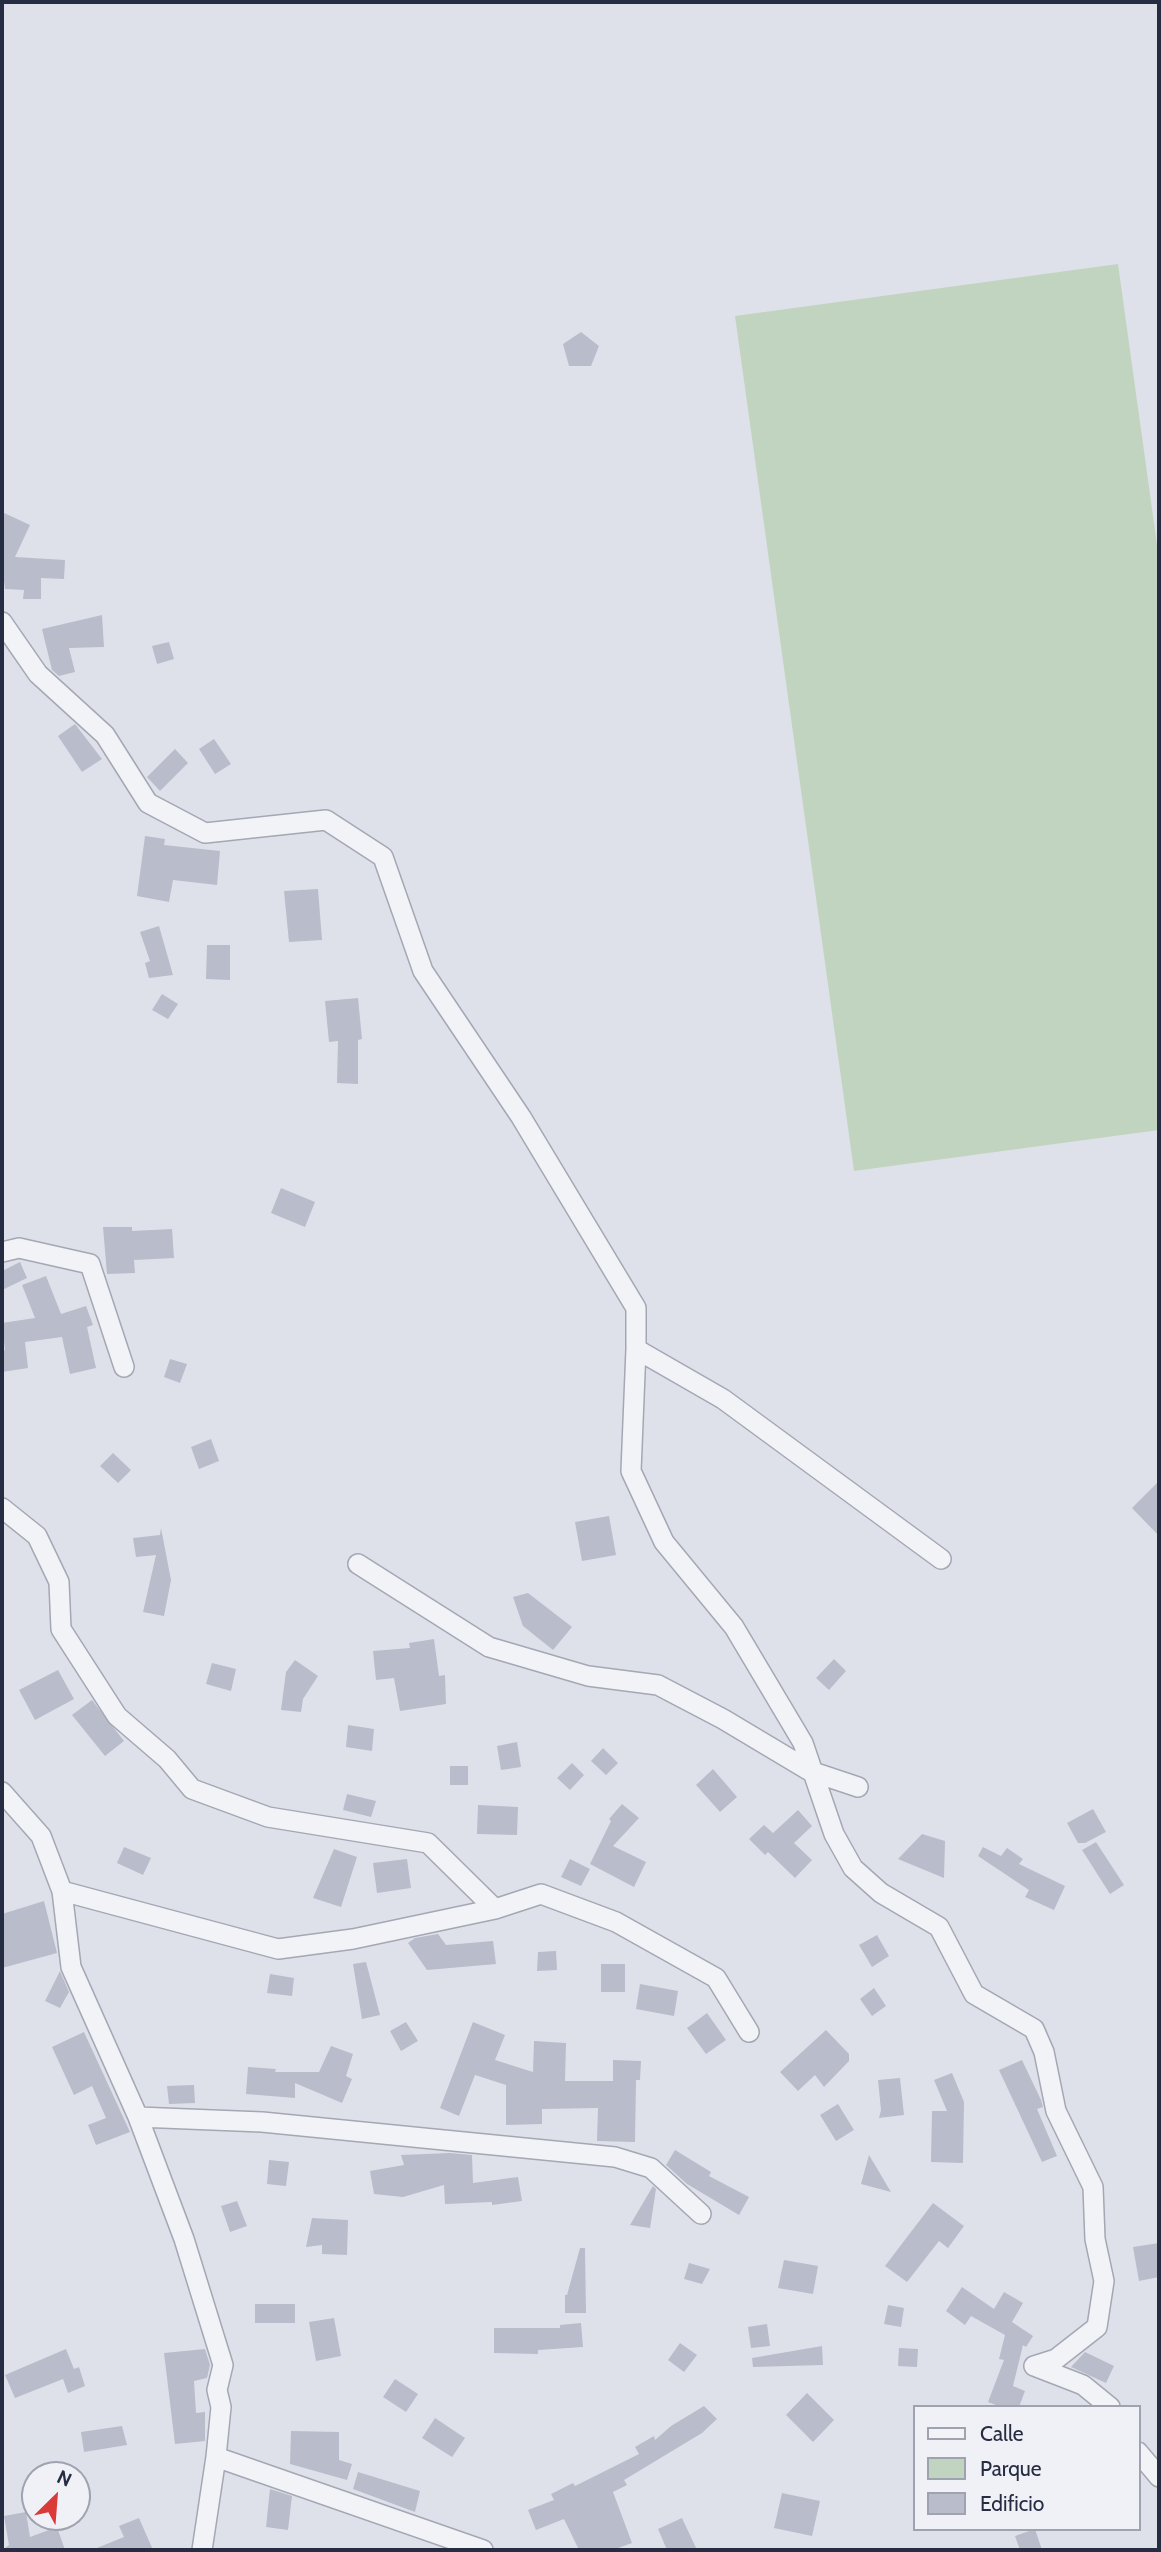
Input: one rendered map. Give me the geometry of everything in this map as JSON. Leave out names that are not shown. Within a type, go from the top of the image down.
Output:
[{"type":"street","points":[[2,622],[38,674],[105,735],[148,803],[205,833],[326,820],[383,858],[423,971],[521,1117],[636,1308],[631,1471],[664,1542],[734,1627],[803,1743],[810,1771],[834,1834],[853,1868],[881,1893],[939,1927],[974,1994],[1034,2029],[1044,2052],[1056,2111],[1093,2187],[1095,2238],[1104,2281],[1097,2327],[1056,2359],[1034,2366],[1083,2385],[1108,2405]]},
{"type":"street","points":[[2,1252],[19,1248],[90,1264],[124,1367]]},
{"type":"street","points":[[636,1349],[723,1399],[941,1559]]},
{"type":"street","points":[[2,1508],[37,1536],[59,1581],[61,1629],[117,1716],[167,1759],[192,1790],[268,1817],[428,1843],[495,1909]]},
{"type":"street","points":[[358,1564],[489,1647],[588,1676],[658,1685],[723,1719],[810,1771],[858,1787]]},
{"type":"street","points":[[2,1792],[41,1836],[62,1891],[71,1967],[138,2117],[146,2146],[184,2239],[223,2365],[217,2390],[221,2407],[216,2457],[202,2550]]},
{"type":"street","points":[[62,1891],[278,1949],[353,1939],[495,1909],[541,1894],[616,1922],[716,1978],[749,2032]]},
{"type":"street","points":[[138,2117],[262,2122],[615,2157],[651,2168],[701,2214]]},
{"type":"street","points":[[1140,2454],[1159,2477]]},
{"type":"street","points":[[216,2457],[306,2486],[483,2550]]},
{"type":"green space","points":[[1118,264],[1159,559],[1159,1130],[854,1171],[735,316]]},
{"type":"building","points":[[581,332],[599,346],[591,366],[569,366],[563,344]]},
{"type":"building","points":[[2,512],[30,525],[15,557],[65,560],[64,579],[41,578],[41,599],[23,599],[24,590],[5,589],[4,581],[2,585]]},
{"type":"building","points":[[102,615],[104,647],[69,648],[75,672],[59,676],[52,670],[42,629]]},
{"type":"building","points":[[169,642],[174,659],[157,664],[152,646]]},
{"type":"building","points":[[75,724],[102,759],[82,772],[58,736]]},
{"type":"building","points":[[214,739],[231,764],[215,774],[199,749]]},
{"type":"building","points":[[175,749],[188,763],[160,791],[147,777]]},
{"type":"building","points":[[145,836],[165,839],[164,845],[220,851],[217,885],[173,880],[169,902],[137,896]]},
{"type":"building","points":[[318,889],[322,940],[289,942],[284,891]]},
{"type":"building","points":[[159,926],[173,975],[149,978],[145,963],[150,961],[140,932]]},
{"type":"building","points":[[207,945],[230,945],[230,980],[206,979]]},
{"type":"building","points":[[162,994],[178,1004],[168,1019],[152,1010]]},
{"type":"building","points":[[358,998],[362,1039],[358,1040],[358,1084],[337,1083],[338,1041],[329,1042],[325,1001]]},
{"type":"building","points":[[281,1188],[315,1202],[305,1227],[271,1213]]},
{"type":"building","points":[[103,1227],[132,1227],[132,1231],[172,1229],[174,1258],[134,1260],[135,1273],[107,1274]]},
{"type":"building","points":[[20,1262],[27,1278],[2,1290],[2,1271]]},
{"type":"building","points":[[46,1276],[61,1314],[86,1306],[93,1325],[87,1327],[96,1368],[70,1374],[62,1337],[25,1342],[28,1368],[2,1372],[2,1351],[5,1350],[2,1323],[35,1318],[22,1285]]},
{"type":"building","points":[[170,1359],[187,1364],[180,1383],[164,1377]]},
{"type":"building","points":[[211,1439],[219,1461],[199,1469],[191,1447]]},
{"type":"building","points":[[113,1453],[131,1470],[118,1483],[100,1466]]},
{"type":"building","points":[[1159,1481],[1159,1536],[1132,1508]]},
{"type":"building","points":[[609,1516],[616,1555],[582,1561],[575,1522]]},
{"type":"building","points":[[161,1528],[171,1580],[164,1616],[143,1612],[156,1555],[136,1557],[133,1538],[160,1535]]},
{"type":"building","points":[[528,1593],[572,1627],[553,1650],[523,1626],[513,1597]]},
{"type":"building","points":[[434,1639],[439,1676],[445,1675],[446,1704],[400,1711],[394,1678],[376,1680],[373,1651],[410,1648],[409,1643]]},
{"type":"building","points":[[834,1659],[846,1671],[829,1690],[816,1678]]},
{"type":"building","points":[[295,1660],[318,1676],[303,1699],[301,1712],[281,1710],[286,1672]]},
{"type":"building","points":[[212,1663],[236,1669],[231,1691],[206,1684]]},
{"type":"building","points":[[58,1670],[74,1699],[35,1720],[19,1690]]},
{"type":"building","points":[[92,1700],[124,1741],[105,1756],[72,1715]]},
{"type":"building","points":[[348,1725],[374,1729],[372,1751],[346,1747]]},
{"type":"building","points":[[517,1742],[521,1767],[501,1770],[497,1746]]},
{"type":"building","points":[[603,1748],[618,1763],[606,1775],[591,1761]]},
{"type":"building","points":[[572,1763],[584,1775],[570,1790],[557,1778]]},
{"type":"building","points":[[450,1766],[468,1766],[468,1785],[450,1785]]},
{"type":"building","points":[[713,1769],[737,1797],[720,1812],[696,1785]]},
{"type":"building","points":[[347,1794],[376,1801],[371,1817],[343,1810]]},
{"type":"building","points":[[622,1804],[639,1818],[613,1846],[646,1862],[634,1887],[590,1864],[611,1821],[609,1819]]},
{"type":"building","points":[[478,1805],[518,1807],[517,1835],[477,1834]]},
{"type":"building","points":[[1093,1809],[1106,1832],[1085,1843],[1078,1843],[1067,1823]]},
{"type":"building","points":[[798,1810],[812,1826],[794,1843],[812,1860],[795,1878],[768,1852],[765,1855],[749,1839],[764,1825],[773,1833]]},
{"type":"building","points":[[922,1834],[945,1841],[944,1878],[898,1859]]},
{"type":"building","points":[[1096,1842],[1124,1885],[1110,1894],[1082,1850]]},
{"type":"building","points":[[124,1847],[151,1858],[143,1875],[117,1863]]},
{"type":"building","points":[[983,1847],[1001,1856],[1007,1848],[1023,1859],[1019,1864],[1065,1886],[1054,1910],[1025,1897],[1029,1890],[978,1856]]},
{"type":"building","points":[[334,1849],[357,1857],[341,1907],[313,1898]]},
{"type":"building","points":[[407,1859],[411,1888],[377,1893],[373,1863]]},
{"type":"building","points":[[570,1859],[590,1869],[581,1886],[561,1877]]},
{"type":"building","points":[[44,1901],[57,1953],[2,1968],[2,1914]]},
{"type":"building","points":[[438,1934],[446,1945],[493,1941],[496,1964],[427,1970],[408,1943],[415,1938]]},
{"type":"building","points":[[877,1935],[889,1956],[872,1967],[859,1945]]},
{"type":"building","points":[[556,1951],[557,1970],[537,1971],[538,1952]]},
{"type":"building","points":[[366,1962],[380,2015],[362,2019],[353,1964]]},
{"type":"building","points":[[601,1964],[625,1964],[625,1992],[601,1992]]},
{"type":"building","points":[[60,1971],[69,1992],[60,2008],[45,2001]]},
{"type":"building","points":[[270,1974],[294,1978],[292,1996],[267,1993]]},
{"type":"building","points":[[640,1984],[678,1991],[674,2016],[636,2009]]},
{"type":"building","points":[[874,1988],[886,2006],[872,2016],[860,1999]]},
{"type":"building","points":[[707,2013],[726,2040],[706,2054],[687,2028]]},
{"type":"building","points":[[406,2022],[418,2041],[401,2051],[390,2031]]},
{"type":"building","points":[[473,2022],[505,2035],[495,2060],[533,2072],[534,2041],[566,2043],[565,2081],[613,2081],[613,2060],[641,2061],[640,2080],[636,2080],[635,2142],[597,2141],[598,2108],[542,2109],[542,2124],[506,2125],[506,2085],[475,2075],[459,2116],[440,2108]]},
{"type":"building","points":[[826,2030],[849,2054],[849,2061],[824,2087],[815,2075],[798,2091],[780,2072]]},
{"type":"building","points":[[84,2032],[130,2132],[96,2145],[88,2125],[106,2118],[92,2086],[74,2095],[52,2047]]},
{"type":"building","points":[[331,2046],[353,2054],[346,2076],[352,2079],[342,2103],[295,2083],[295,2098],[246,2094],[248,2067],[276,2069],[275,2072],[319,2072]]},
{"type":"building","points":[[1022,2060],[1041,2100],[1043,2107],[1037,2109],[1057,2156],[1042,2162],[999,2070]]},
{"type":"building","points":[[952,2073],[964,2102],[963,2163],[931,2162],[932,2111],[947,2111],[934,2080]]},
{"type":"building","points":[[900,2078],[904,2115],[879,2118],[881,2110],[878,2080]]},
{"type":"building","points":[[194,2085],[195,2103],[169,2104],[167,2086]]},
{"type":"building","points":[[838,2104],[854,2130],[836,2141],[820,2115]]},
{"type":"building","points":[[675,2150],[711,2172],[709,2176],[749,2197],[739,2215],[687,2184],[666,2165]]},
{"type":"building","points":[[401,2155],[472,2155],[473,2183],[518,2177],[522,2201],[492,2205],[492,2202],[445,2204],[444,2185],[403,2197],[374,2194],[370,2171],[404,2165]]},
{"type":"building","points":[[869,2155],[891,2192],[861,2184]]},
{"type":"building","points":[[269,2160],[289,2162],[286,2186],[267,2184]]},
{"type":"building","points":[[653,2186],[656,2189],[650,2228],[630,2225]]},
{"type":"building","points":[[237,2201],[247,2226],[230,2232],[221,2206]]},
{"type":"building","points":[[933,2203],[964,2226],[948,2248],[939,2241],[907,2282],[885,2266]]},
{"type":"building","points":[[312,2218],[348,2220],[347,2255],[322,2254],[322,2245],[306,2247]]},
{"type":"building","points":[[1159,2243],[1159,2277],[1139,2281],[1133,2247]]},
{"type":"building","points":[[580,2248],[585,2248],[586,2313],[565,2313],[565,2295]]},
{"type":"building","points":[[784,2260],[818,2266],[813,2294],[778,2288]]},
{"type":"building","points":[[689,2263],[710,2269],[702,2284],[684,2279]]},
{"type":"building","points":[[962,2287],[994,2309],[1004,2292],[1023,2303],[1012,2322],[1033,2336],[1026,2347],[1023,2345],[1013,2386],[1025,2391],[1020,2405],[996,2405],[988,2402],[1004,2360],[999,2359],[1005,2335],[971,2316],[965,2325],[946,2311]]},
{"type":"building","points":[[255,2304],[295,2304],[295,2323],[255,2323]]},
{"type":"building","points":[[888,2305],[904,2308],[901,2327],[884,2324]]},
{"type":"building","points":[[334,2318],[341,2356],[316,2361],[309,2322]]},
{"type":"building","points":[[581,2323],[583,2347],[538,2350],[538,2354],[494,2353],[494,2328],[560,2328],[560,2325]]},
{"type":"building","points":[[767,2324],[770,2346],[751,2348],[748,2327]]},
{"type":"building","points":[[680,2343],[697,2355],[684,2372],[668,2360]]},
{"type":"building","points":[[822,2346],[823,2365],[753,2367],[752,2358]]},
{"type":"building","points":[[899,2348],[918,2349],[917,2367],[898,2366]]},
{"type":"building","points":[[66,2349],[74,2369],[79,2367],[85,2386],[68,2393],[63,2379],[15,2398],[5,2375]]},
{"type":"building","points":[[205,2349],[210,2365],[207,2378],[194,2381],[196,2413],[205,2412],[205,2441],[175,2444],[164,2353]]},
{"type":"building","points":[[1085,2352],[1114,2366],[1106,2383],[1071,2367]]},
{"type":"building","points":[[395,2379],[418,2394],[406,2412],[383,2397]]},
{"type":"building","points":[[807,2393],[834,2420],[813,2442],[786,2415]]},
{"type":"building","points":[[704,2406],[717,2419],[702,2433],[624,2480],[627,2485],[613,2492],[632,2543],[613,2550],[579,2550],[564,2519],[536,2530],[528,2510],[554,2500],[551,2494],[573,2483],[575,2486],[639,2454],[635,2447],[654,2436],[655,2440],[671,2426]]},
{"type":"building","points":[[435,2418],[465,2438],[452,2457],[422,2438]]},
{"type":"building","points":[[122,2426],[127,2445],[84,2452],[81,2432]]},
{"type":"building","points":[[291,2431],[339,2432],[339,2460],[352,2464],[347,2480],[290,2464]]},
{"type":"building","points":[[358,2472],[420,2491],[415,2512],[353,2489]]},
{"type":"building","points":[[270,2489],[292,2496],[288,2530],[266,2527]]},
{"type":"building","points":[[782,2493],[820,2501],[812,2536],[774,2528]]},
{"type":"building","points":[[21,2513],[21,2531],[29,2531],[30,2537],[46,2531],[58,2531],[65,2550],[2,2550],[9,2545],[4,2516]]},
{"type":"building","points":[[139,2518],[153,2550],[92,2550],[124,2537],[119,2526]]},
{"type":"building","points":[[682,2518],[697,2550],[667,2550],[658,2529]]},
{"type":"building","points":[[1036,2531],[1042,2550],[1020,2550],[1015,2536]]}]
